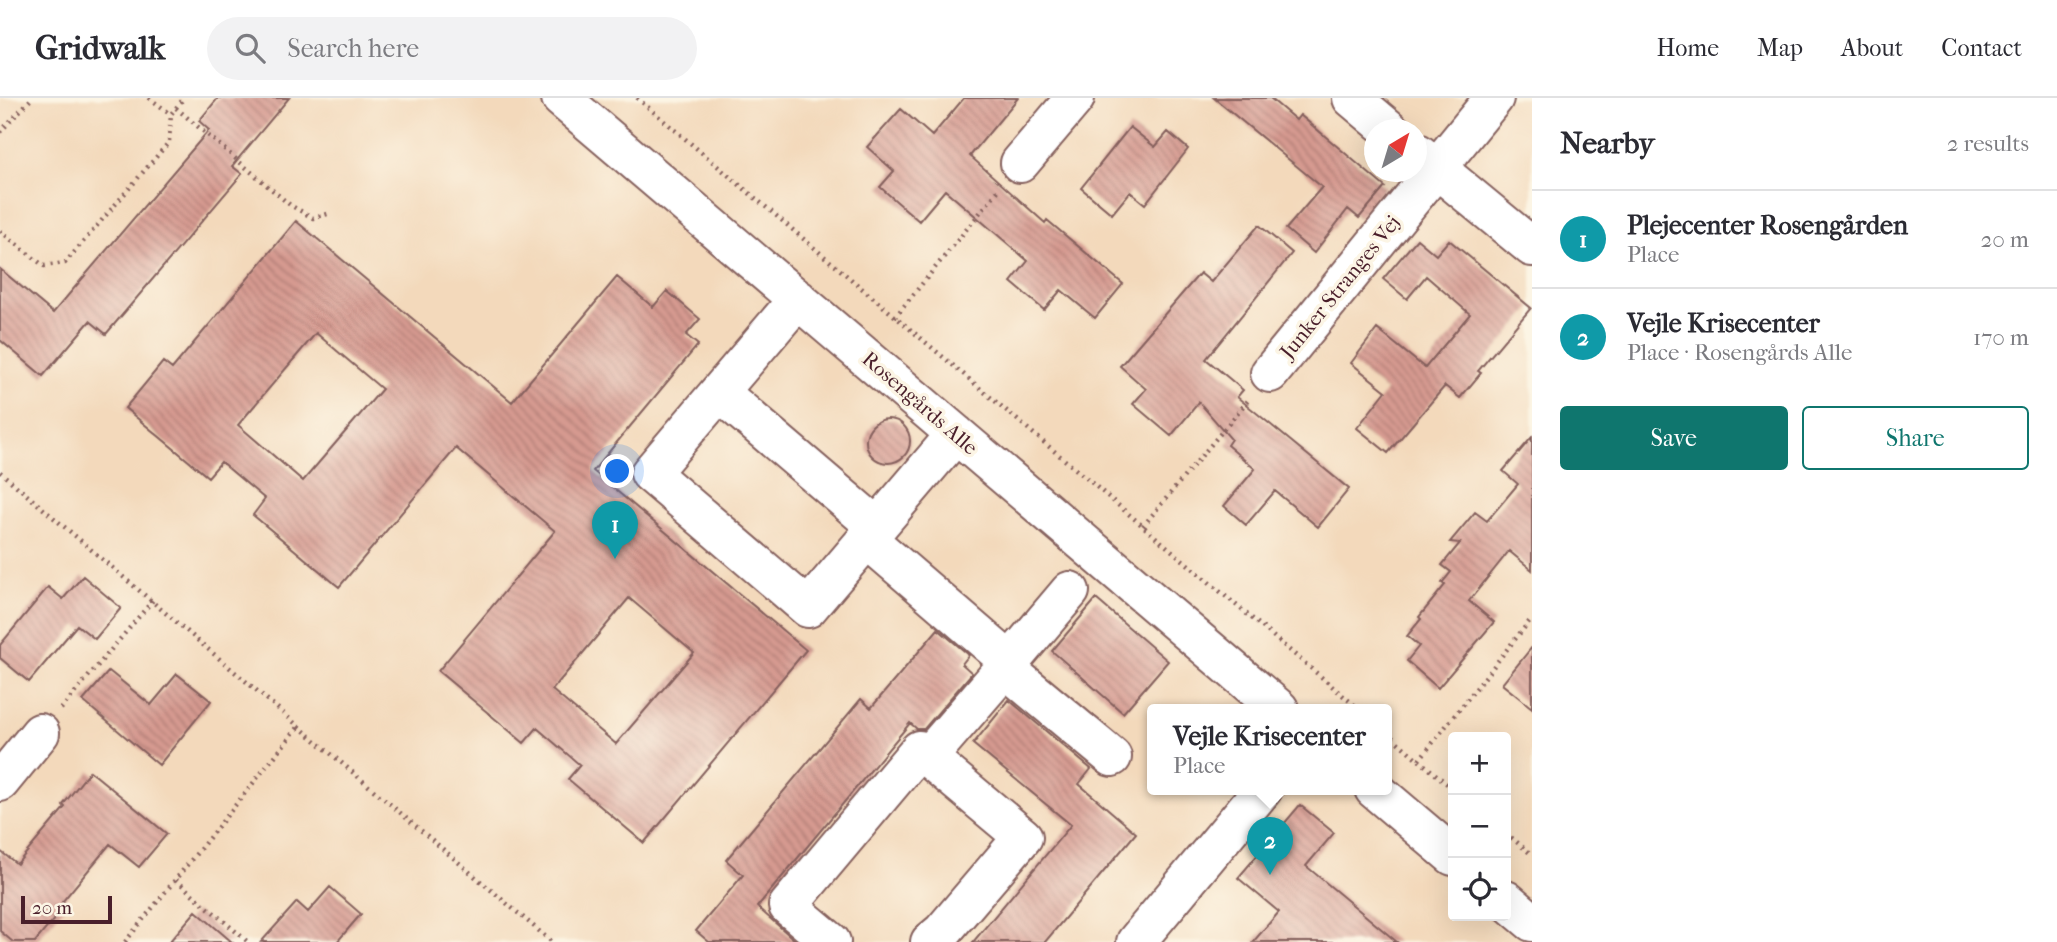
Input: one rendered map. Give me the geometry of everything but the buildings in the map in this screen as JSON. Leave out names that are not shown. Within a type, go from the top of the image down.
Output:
[{"type":"street","name":"Rosengårds Alle","points":[[561,98],[1273,704]]},
{"type":"street","points":[[1020,163],[1075,98]]},
{"type":"street","points":[[1352,98],[1377,119]]},
{"type":"street","name":"Junker Stranges Vej","points":[[1427,159],[1494,98]]},
{"type":"street","points":[[1427,161],[1532,247]]},
{"type":"street","name":"Junker Stranges Vej","points":[[1270,373],[1410,182]]},
{"type":"street","points":[[798,299],[650,473],[808,608],[956,433]]},
{"type":"street","points":[[719,392],[872,533],[1007,665],[1112,757]]},
{"type":"street","points":[[928,757],[1070,591]]},
{"type":"street","points":[[0,782],[40,733]]},
{"type":"street","points":[[831,942],[788,906],[919,750],[1023,837],[942,932],[930,942]]},
{"type":"street","points":[[1136,942],[1258,795]]},
{"type":"street","points":[[1381,795],[1448,852]]},
{"type":"street","points":[[1511,904],[1532,922]]},
{"type":"path","points":[[0,132],[32,98]]},
{"type":"path","points":[[149,98],[171,114]]},
{"type":"path","points":[[0,231],[44,266],[65,263],[169,142],[171,114],[184,98]]},
{"type":"path","points":[[637,98],[1353,704]]},
{"type":"path","points":[[176,108],[290,205],[313,218],[331,213]]},
{"type":"path","points":[[895,317],[1020,163]]},
{"type":"path","points":[[1143,526],[1270,373]]},
{"type":"path","points":[[0,472],[552,942]]},
{"type":"path","points":[[40,733],[153,600]]},
{"type":"path","points":[[1419,760],[1532,618]]},
{"type":"path","points":[[125,942],[300,725]]},
{"type":"path","points":[[1392,737],[1448,785]]},
{"type":"path","points":[[1511,837],[1532,855]]},
{"type":"path","points":[[176,880],[248,942]]},
{"type":"place","name":"Plejecenter Rosengården","points":[[615,559]]},
{"type":"place","name":"Vejle Krisecenter","points":[[1270,875]]}]
